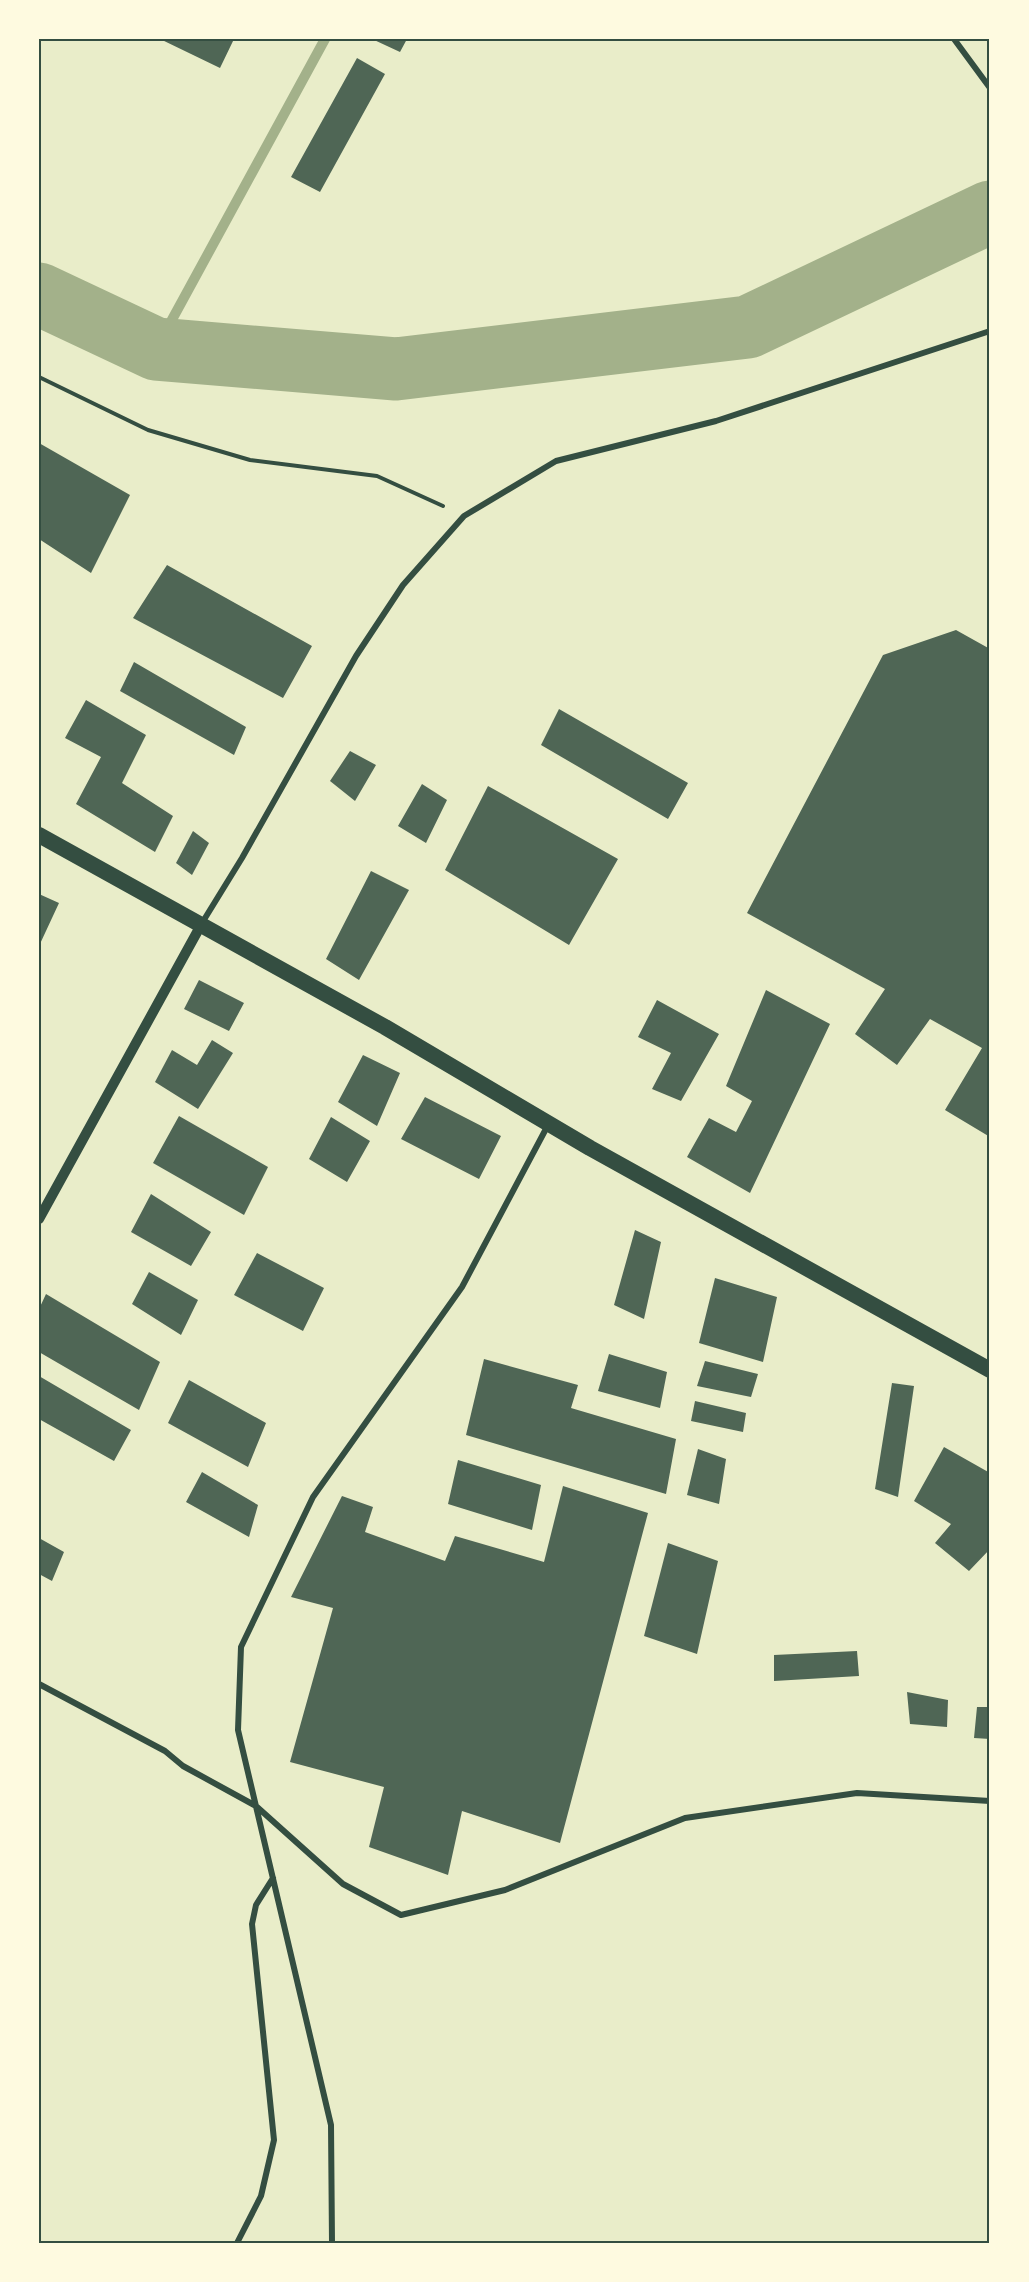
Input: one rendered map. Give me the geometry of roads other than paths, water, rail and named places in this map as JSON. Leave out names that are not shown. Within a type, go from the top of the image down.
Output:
[{"type":"highway","points":[[39,836],[384,1027],[549,1124],[990,1370]]},
{"type":"street","points":[[954,39],[990,88]]},
{"type":"street","points":[[39,1219],[201,925],[242,858],[356,656],[403,585],[464,516],[556,461],[716,421],[990,331]]},
{"type":"street","points":[[332,2243],[331,2125],[238,1730],[241,1647],[313,1497],[462,1287],[549,1124]]},
{"type":"street","points":[[39,1684],[165,1751],[183,1766],[256,1806],[343,1884],[401,1915],[506,1890],[685,1818],[857,1792],[990,1801]]},
{"type":"street","points":[[237,2243],[261,2196],[274,2140],[252,1924],[256,1905],[273,1878]]},
{"type":"waterway","points":[[156,349],[325,39]]},
{"type":"waterway","points":[[39,294],[156,349],[396,369],[748,327],[990,212]]}]
